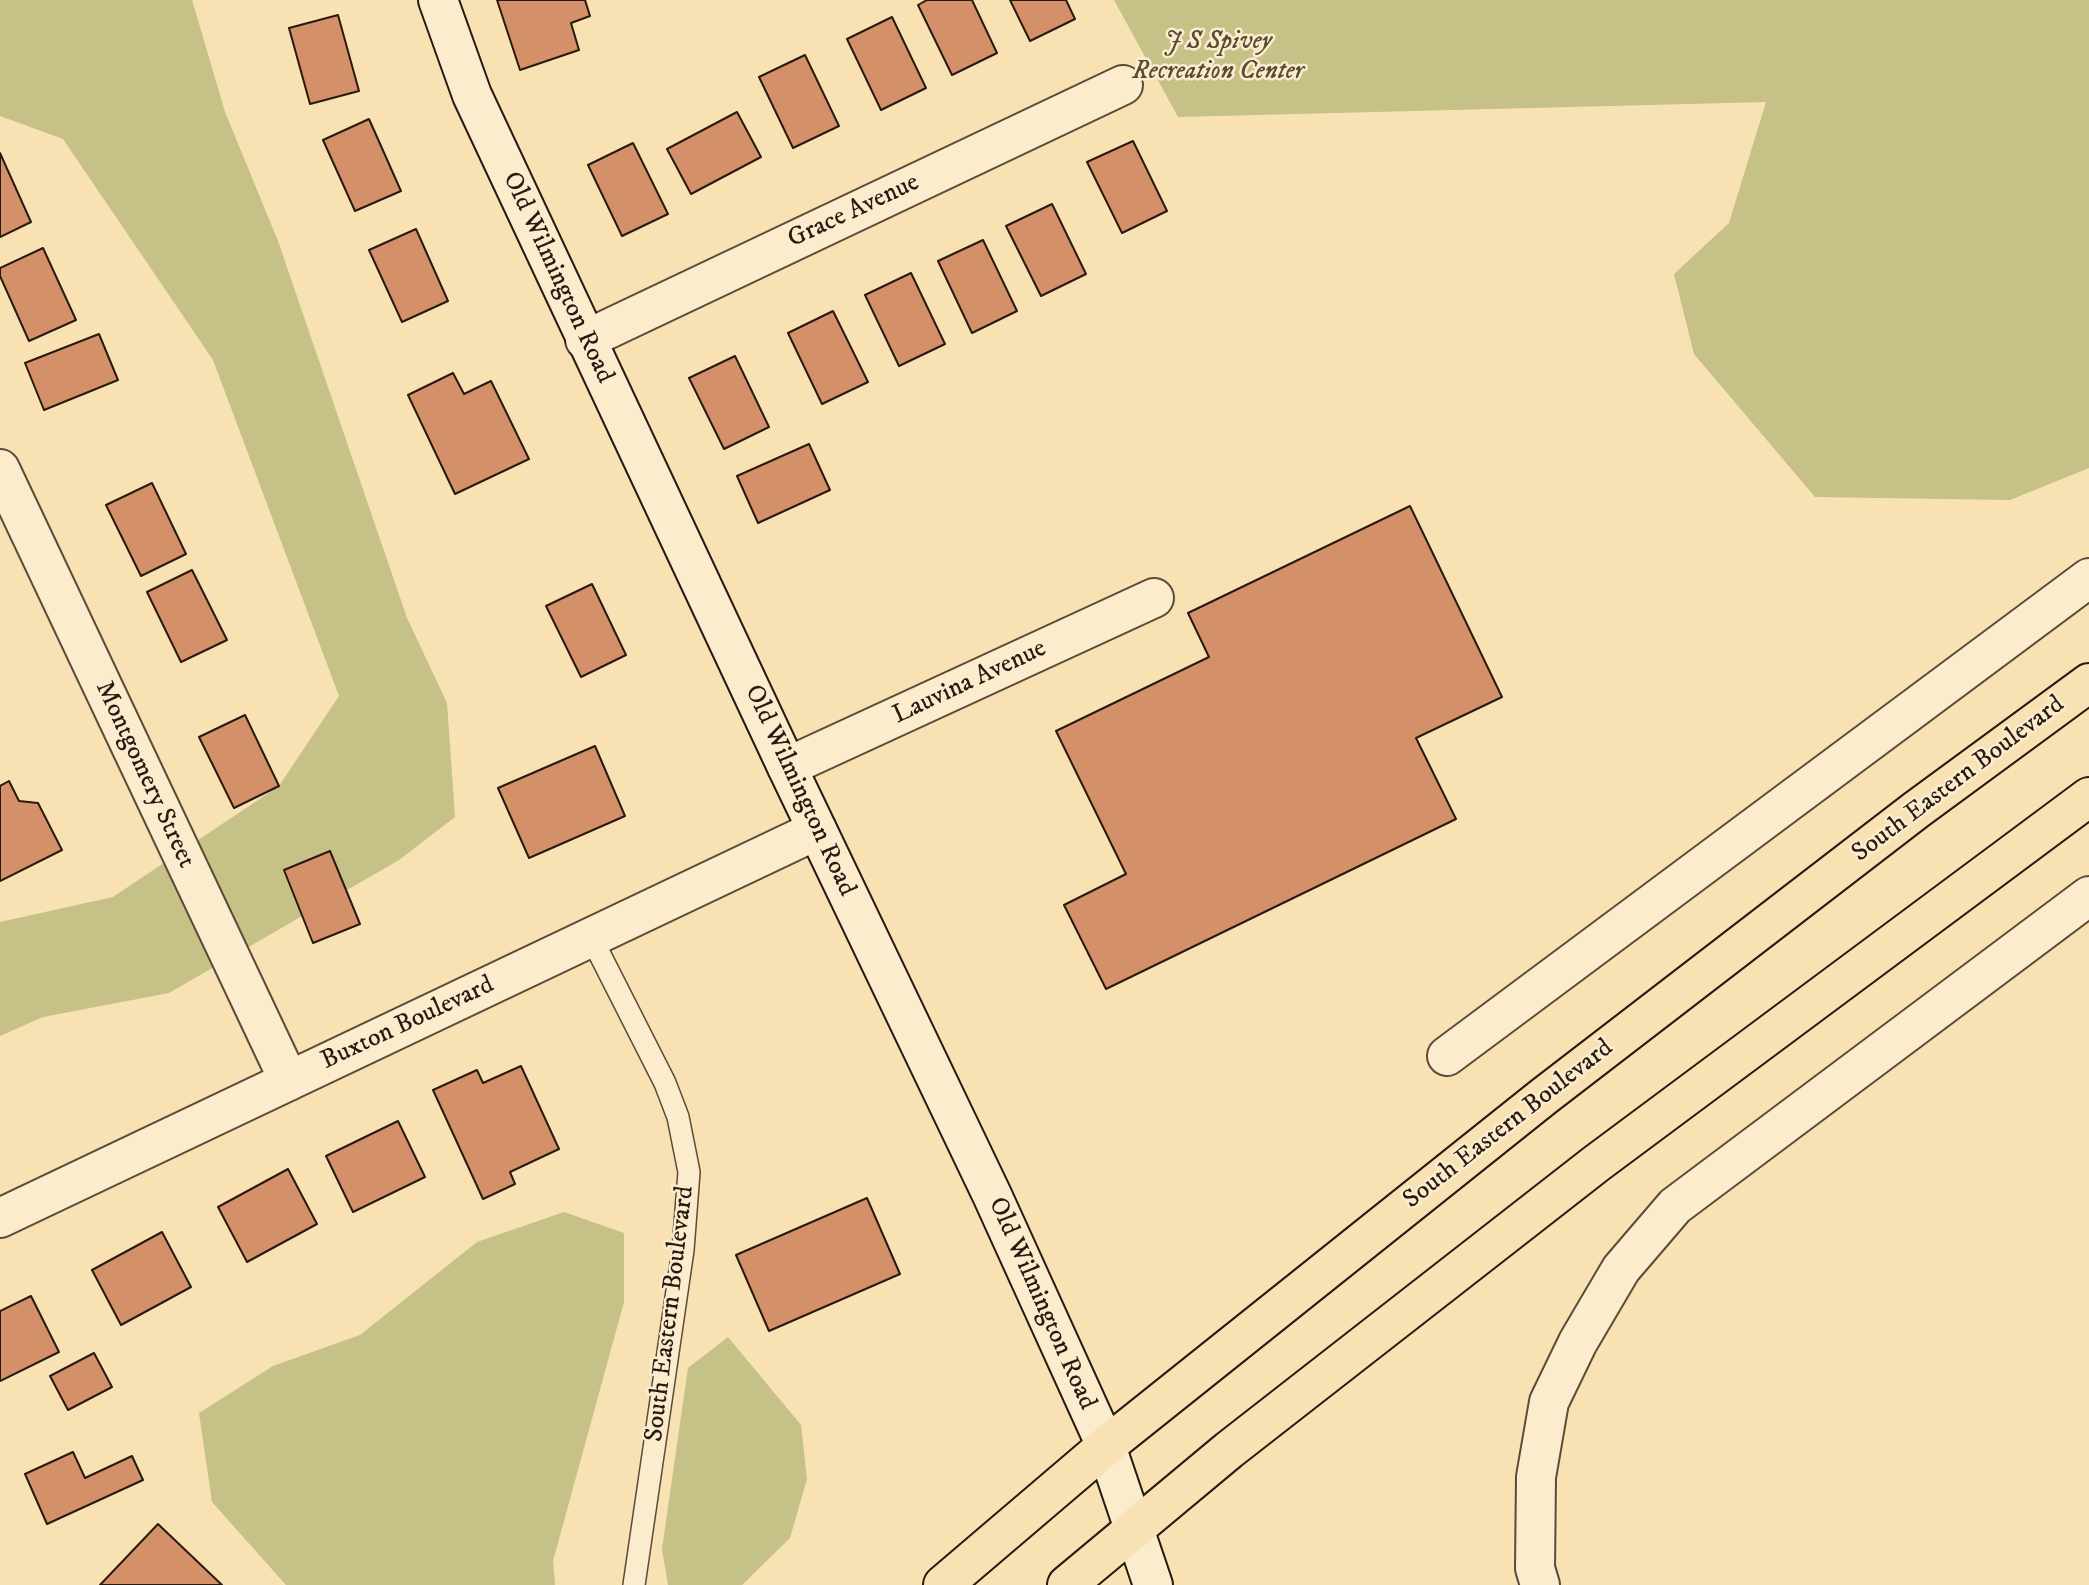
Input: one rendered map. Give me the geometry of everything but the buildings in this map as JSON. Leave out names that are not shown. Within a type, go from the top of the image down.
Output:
[{"type":"highway","name":"South Eastern Boulevard","points":[[943,1585],[1106,1446],[1543,1097],[1916,810],[2089,683]]},
{"type":"highway","points":[[1067,1585],[1134,1527],[1354,1350],[1597,1163],[2089,797]]},
{"type":"street","name":"Old Wilmington Road","points":[[438,0],[472,96],[787,767],[992,1195],[1106,1446],[1153,1585]]},
{"type":"street","name":"Grace Avenue","points":[[585,340],[1123,85]]},
{"type":"street","name":"Montgomery Street","points":[[0,468],[289,1081]]},
{"type":"street","points":[[1447,1056],[2089,578]]},
{"type":"street","name":"Lauvina Avenue","points":[[787,767],[1154,598]]},
{"type":"street","name":"Buxton Boulevard","points":[[0,1218],[817,830]]},
{"type":"street","points":[[1540,1585],[1535,1569],[1536,1477],[1549,1402],[1578,1342],[1621,1269],[1675,1206],[2089,896]]},
{"type":"lane","name":"South Eastern Boulevard","points":[[591,937],[665,1083],[683,1136],[689,1172],[683,1250],[635,1585]]},
{"type":"green space","points":[[0,0],[192,0],[225,112],[278,241],[407,618],[447,703],[455,817],[399,860],[169,993],[43,1017],[0,1036],[0,922],[113,897],[279,786],[339,696],[213,360],[63,139],[0,116]]},
{"type":"green space","name":"J S Spivey Recreation Center","points":[[1114,0],[2089,0],[2089,468],[2010,500],[1815,497],[1694,354],[1674,274],[1729,223],[1766,102],[1178,117]]},
{"type":"green space","points":[[564,1212],[624,1233],[624,1302],[553,1561],[555,1585],[286,1585],[212,1502],[199,1413],[273,1366],[360,1335],[477,1242]]},
{"type":"green space","points":[[728,1337],[801,1425],[807,1479],[790,1538],[742,1585],[668,1585],[662,1549],[688,1368]]}]
